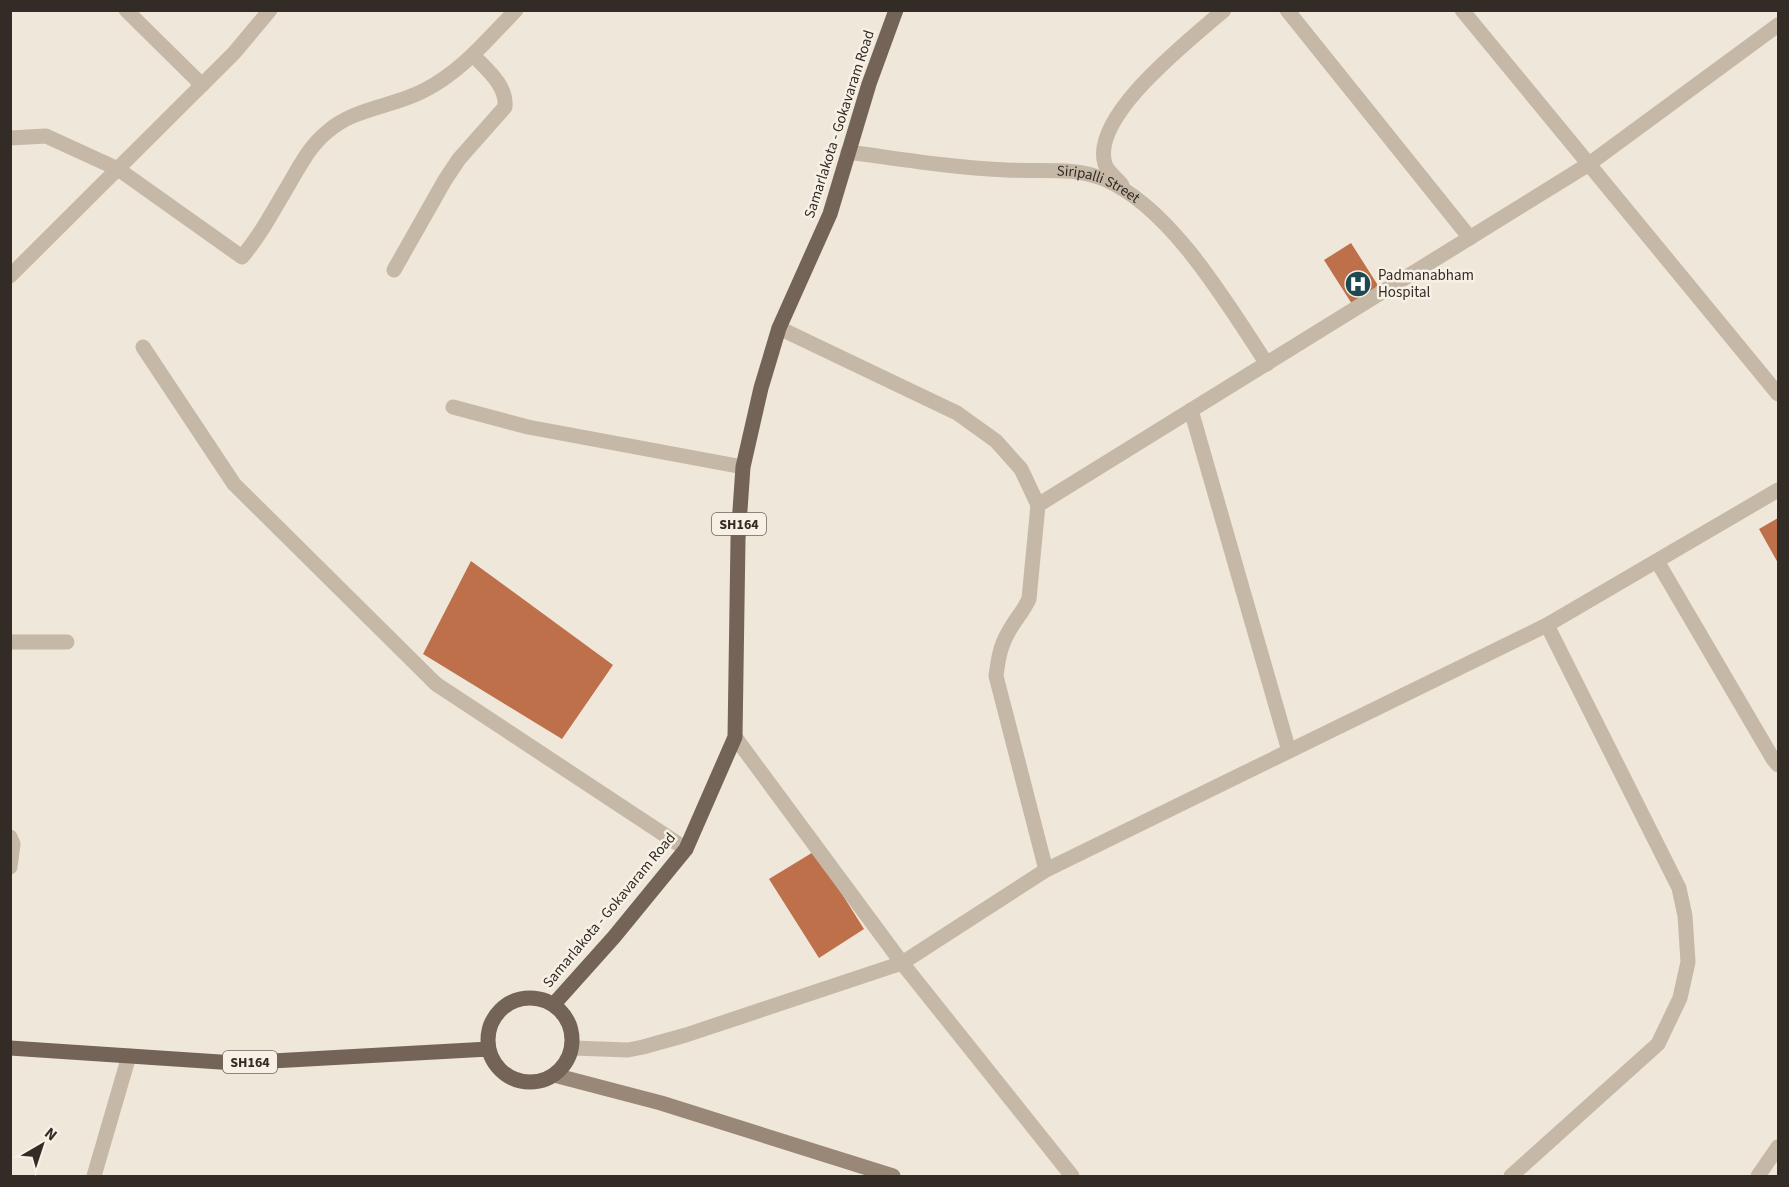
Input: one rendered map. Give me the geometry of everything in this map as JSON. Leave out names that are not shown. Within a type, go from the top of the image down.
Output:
[{"type":"main road","name":"Samarlakota - Gokavaram Road","points":[[554,1004],[614,937],[686,849],[735,737],[738,539],[743,467],[761,388],[778,328],[830,214],[869,84],[896,10]]},
{"type":"main road","name":"Samarlakota - Gokavaram Road","points":[[489,1049],[489,1029],[498,1011],[515,1000],[535,997],[554,1004],[566,1016],[572,1032],[573,1048]]},
{"type":"main road","name":"SH164","points":[[10,1048],[235,1063],[489,1049]]},
{"type":"main road","points":[[489,1049],[498,1067],[515,1079],[535,1082],[554,1075],[566,1064],[573,1048]]},
{"type":"main road","points":[[554,1075],[661,1103],[892,1176]]},
{"type":"street","points":[[126,10],[202,86]]},
{"type":"street","points":[[10,138],[46,136],[118,169],[242,256],[255,241],[311,148],[328,130],[350,116],[420,92],[444,80],[473,55],[516,10]]},
{"type":"street","points":[[1128,191],[1105,165],[1103,144],[1114,118],[1163,64],[1224,10]]},
{"type":"street","points":[[1287,10],[1470,238]]},
{"type":"street","points":[[1462,10],[1779,394]]},
{"type":"street","points":[[10,276],[234,53],[261,14]]},
{"type":"street","points":[[1038,505],[1589,164],[1779,26]]},
{"type":"street","points":[[394,270],[459,159],[505,107],[506,96],[501,85],[473,55]]},
{"type":"street","name":"Siripalli Street","points":[[848,152],[931,164],[1007,170],[1068,170],[1105,179],[1128,191],[1164,224],[1205,271],[1267,364]]},
{"type":"street","points":[[778,328],[957,413],[996,441],[1021,469],[1038,505],[1032,589],[1029,599],[1004,641],[996,676],[1046,870]]},
{"type":"street","points":[[144,347],[234,484],[436,684],[686,849]]},
{"type":"street","points":[[453,407],[528,427],[743,467]]},
{"type":"street","points":[[1191,410],[1289,751]]},
{"type":"street","points":[[573,1048],[628,1050],[643,1047],[686,1035],[902,963],[1046,870],[1547,625],[1779,490]]},
{"type":"street","points":[[1656,561],[1773,759],[1779,765]]},
{"type":"street","points":[[1511,1176],[1658,1044],[1680,998],[1688,962],[1679,888],[1547,625]]},
{"type":"street","points":[[10,642],[67,642]]},
{"type":"street","points":[[735,737],[902,963],[1072,1176]]},
{"type":"street","points":[[10,837],[13,844],[10,867]]},
{"type":"street","points":[[94,1176],[129,1056]]},
{"type":"street","points":[[1758,1176],[1779,1147]]},
{"type":"building","points":[[1351,243],[1379,287],[1352,304],[1324,260]]},
{"type":"building","points":[[1778,518],[1778,563],[1759,529]]},
{"type":"building","points":[[471,561],[613,665],[562,739],[423,654]]},
{"type":"building","points":[[815,851],[864,929],[819,958],[769,879]]},
{"type":"place","name":"Padmanabham Hospital","points":[[1358,284]]}]
